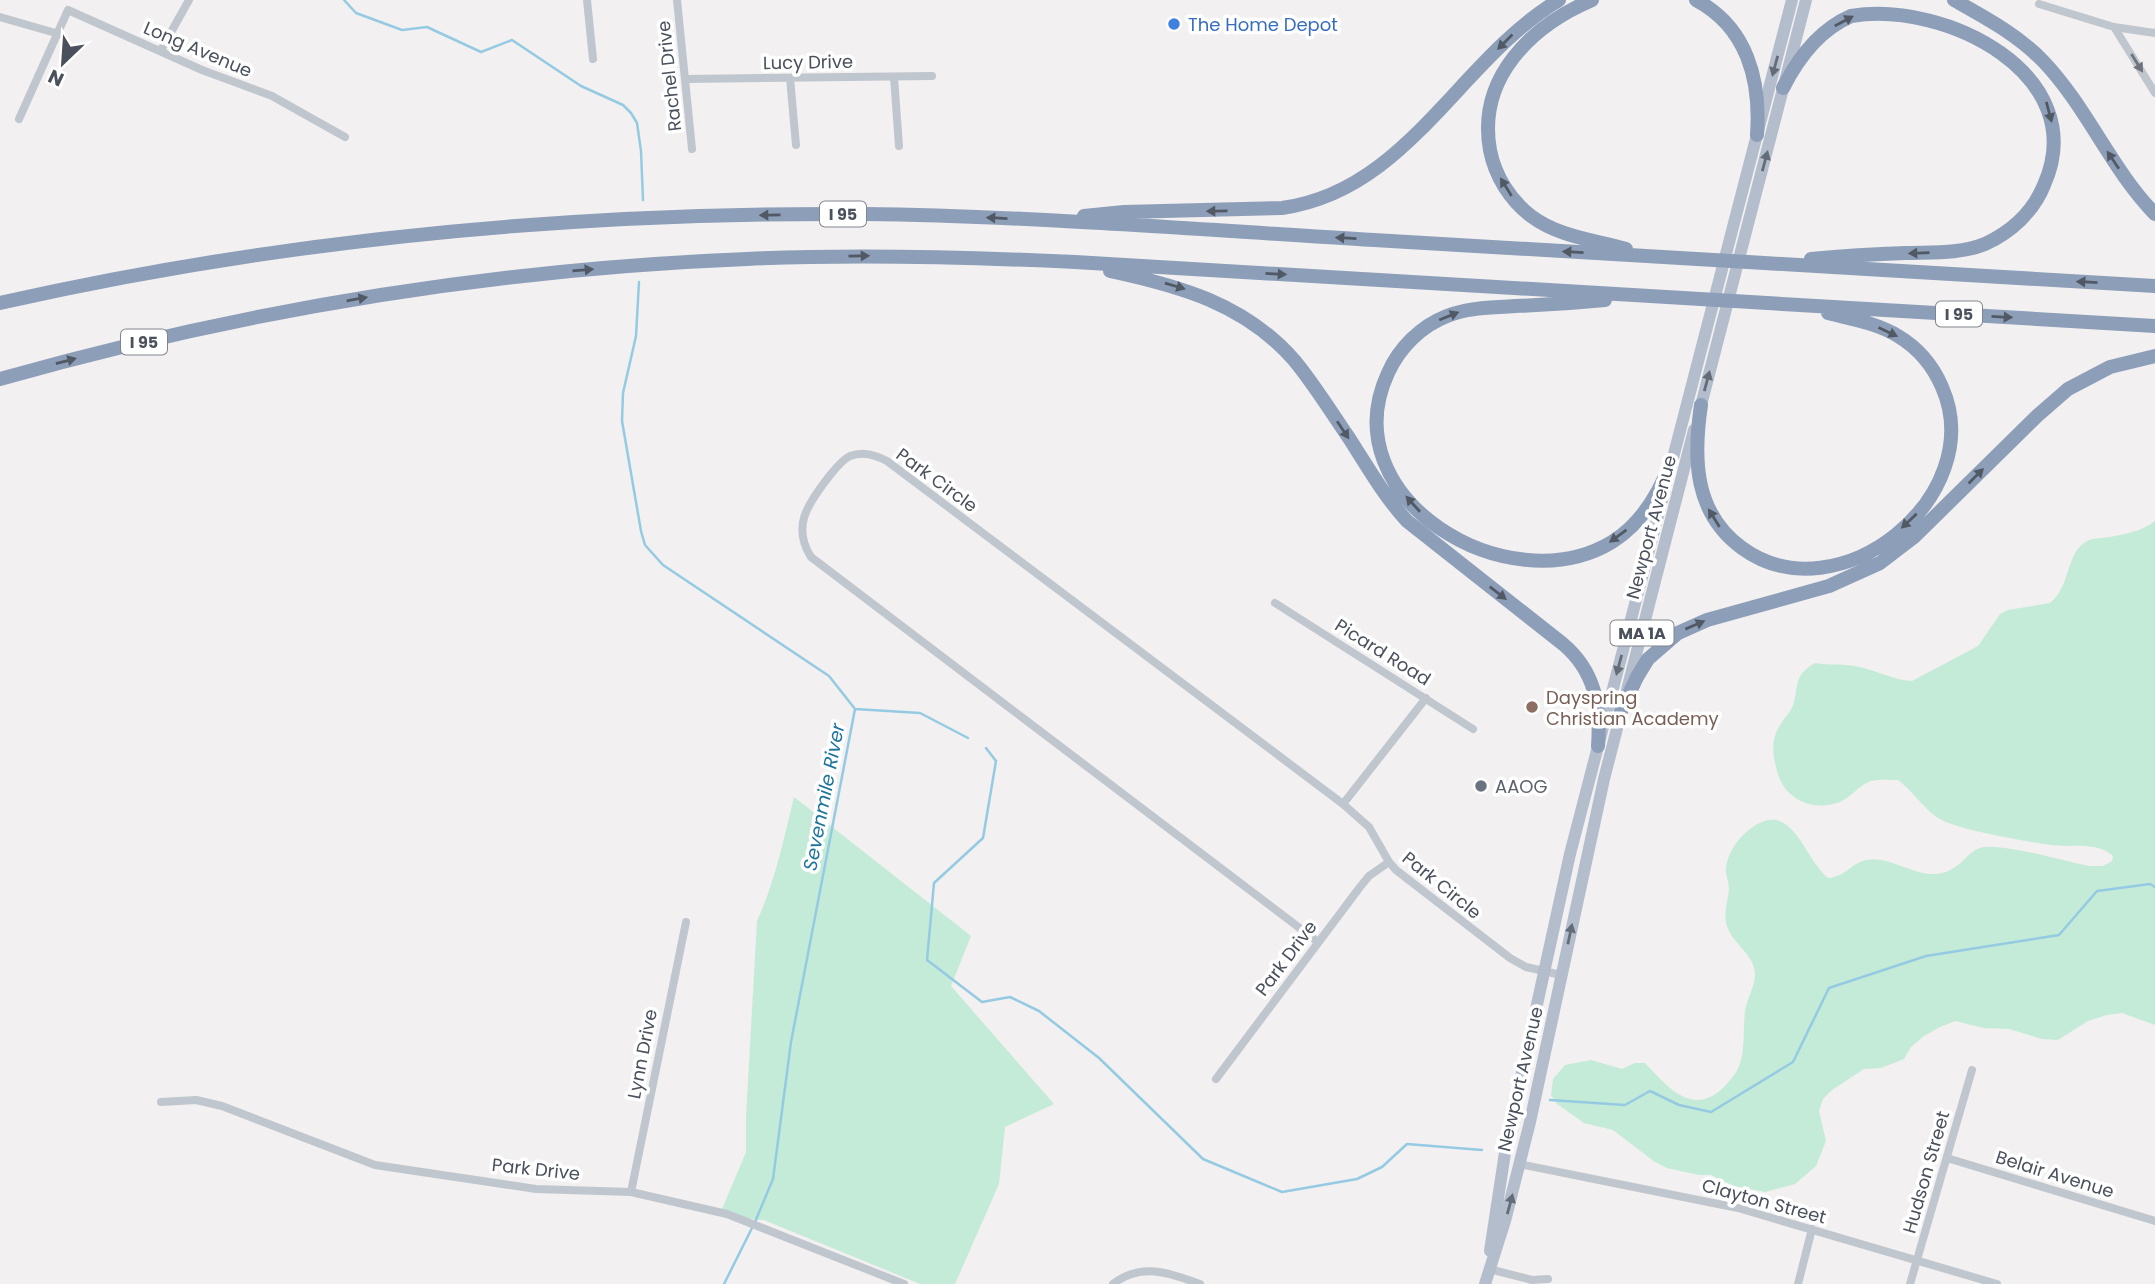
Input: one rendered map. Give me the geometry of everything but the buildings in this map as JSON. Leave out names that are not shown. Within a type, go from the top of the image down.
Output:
[{"type":"highway","points":[[1036,220],[1124,212],[1282,208],[1306,204],[1337,193],[1364,179],[1394,156],[1516,32],[1559,0]]},
{"type":"highway","points":[[1592,0],[1561,16],[1537,33],[1521,47],[1504,69],[1495,86],[1489,108],[1491,155],[1507,191],[1518,205],[1541,223],[1571,236],[1651,256]]},
{"type":"highway","points":[[1696,0],[1726,22],[1746,51],[1757,92],[1757,135]]},
{"type":"highway","points":[[1954,0],[2017,38],[2050,69],[2134,191],[2155,214]]},
{"type":"highway","points":[[1773,264],[1844,256],[1953,252],[1987,243],[2012,227],[2033,205],[2048,175],[2054,142],[2052,118],[2043,93],[2035,78],[2018,58],[1976,30],[1950,18],[1920,10],[1882,8],[1843,20],[1807,50],[1783,88]]},
{"type":"highway","name":"I 95","points":[[0,303],[232,259],[397,238],[515,226],[645,218],[764,215],[906,215],[1036,220],[2155,286]]},
{"type":"highway","name":"I 95","points":[[0,379],[127,346],[231,323],[383,295],[536,275],[678,262],[786,257],[906,256],[1061,261],[2155,326]]},
{"type":"highway","points":[[1061,261],[1192,291],[1238,313],[1271,337],[1305,374],[1407,521],[1563,644],[1580,661],[1591,680],[1598,702],[1598,746]]},
{"type":"highway","points":[[1647,296],[1472,309],[1440,319],[1410,340],[1390,368],[1379,402],[1378,435],[1391,474],[1410,502],[1429,520],[1471,547],[1518,559],[1570,557],[1612,542],[1645,511],[1660,488],[1671,462]]},
{"type":"highway","points":[[1701,405],[1696,461],[1702,496],[1722,530],[1752,555],[1775,565],[1791,568],[1817,570],[1834,567],[1852,561],[1878,546],[1914,516],[1940,481],[1951,449],[1950,411],[1938,379],[1918,352],[1891,332],[1800,305]]},
{"type":"highway","points":[[1621,710],[1648,659],[1678,633],[1707,620],[1829,586],[1880,563],[1914,537],[2068,389],[2121,363],[2155,356]]},
{"type":"main road","name":"Newport Avenue","points":[[1489,1269],[1499,1181],[1553,922],[1792,0]]},
{"type":"main road","name":"Newport Avenue","points":[[1485,1284],[1519,1164],[1621,710],[1806,0]]},
{"type":"street","points":[[161,50],[189,0]]},
{"type":"street","points":[[587,0],[593,59]]},
{"type":"street","name":"Rachel Drive","points":[[677,0],[692,149]]},
{"type":"street","points":[[2039,4],[2114,27],[2155,33]]},
{"type":"street","name":"Long Avenue","points":[[19,119],[68,10],[202,70],[272,96],[345,136]]},
{"type":"street","points":[[0,17],[59,34]]},
{"type":"street","points":[[2114,27],[2155,93]]},
{"type":"street","name":"Lucy Drive","points":[[685,79],[932,76]]},
{"type":"street","points":[[894,77],[898,146]]},
{"type":"street","points":[[790,78],[796,145]]},
{"type":"street","name":"Park Circle","points":[[1318,942],[811,558],[804,546],[804,515],[813,497],[841,462],[851,456],[874,455],[887,461],[1343,804],[1369,827],[1389,862],[1404,878],[1510,958],[1526,967],[1561,975]]},
{"type":"street","name":"Picard Road","points":[[1275,603],[1473,729]]},
{"type":"street","points":[[1343,804],[1426,698]]},
{"type":"street","name":"Park Drive","points":[[1216,1079],[1360,887],[1369,876],[1389,862]]},
{"type":"street","name":"Lynn Drive","points":[[631,1192],[686,922]]},
{"type":"street","name":"Hudson Street","points":[[1910,1284],[1972,1069]]},
{"type":"street","name":"Park Drive","points":[[161,1102],[196,1100],[222,1106],[375,1165],[536,1189],[631,1192],[727,1213],[904,1284]]},
{"type":"street","name":"Belair Avenue","points":[[1947,1158],[2155,1221]]},
{"type":"street","name":"Clayton Street","points":[[1519,1164],[1719,1204],[1997,1284]]},
{"type":"street","points":[[1798,1284],[1812,1229]]},
{"type":"street","points":[[1113,1284],[1123,1276],[1153,1269],[1200,1284]]},
{"type":"street","points":[[1489,1269],[1531,1280],[1548,1279]]},
{"type":"green space","points":[[2155,521],[2155,1025],[2122,1013],[2107,1015],[2088,1021],[2058,1040],[1955,1021],[1940,1027],[1911,1047],[1904,1059],[1881,1068],[1864,1069],[1832,1090],[1823,1099],[1819,1111],[1826,1141],[1816,1166],[1795,1184],[1765,1192],[1734,1186],[1711,1175],[1667,1168],[1613,1130],[1584,1123],[1557,1104],[1551,1095],[1553,1079],[1565,1065],[1591,1060],[1622,1069],[1635,1063],[1645,1063],[1672,1089],[1691,1099],[1701,1100],[1712,1096],[1734,1075],[1740,1064],[1746,1008],[1755,976],[1752,962],[1727,926],[1729,889],[1726,868],[1737,842],[1759,823],[1773,820],[1784,823],[1828,878],[1839,875],[1860,862],[1874,859],[1925,873],[1942,873],[1984,847],[2020,850],[2089,866],[2103,866],[2112,861],[2113,856],[2099,848],[2025,841],[1975,831],[1947,822],[1933,814],[1898,780],[1871,781],[1844,800],[1830,805],[1801,801],[1786,789],[1781,781],[1773,748],[1777,731],[1792,708],[1799,678],[1815,663],[1854,666],[1912,681],[1978,646],[2000,614],[2008,610],[2050,603],[2062,588],[2078,549],[2087,541],[2134,532]]},
{"type":"green space","points":[[794,797],[971,936],[951,986],[1054,1104],[1005,1127],[999,1184],[955,1284],[920,1284],[764,1220],[732,1218],[720,1214],[746,1152],[757,921],[774,875]]},
{"type":"waterway","name":"Sevenmile River","points":[[344,0],[356,13],[402,30],[427,27],[481,52],[512,40],[581,86],[623,105],[637,123],[643,200]]},
{"type":"waterway","name":"Sevenmile River","points":[[639,282],[636,336],[623,393],[622,421],[645,545],[663,565],[829,676],[855,709],[791,1042],[773,1179],[755,1222]]},
{"type":"waterway","points":[[855,709],[920,713],[968,738]]},
{"type":"waterway","points":[[986,748],[996,761],[983,838],[934,883],[927,960],[982,1002],[1010,997],[1039,1011],[1099,1058],[1203,1159],[1282,1192],[1357,1179],[1382,1167],[1407,1144],[1482,1150]]},
{"type":"waterway","points":[[1550,1100],[1625,1105],[1650,1091],[1679,1105],[1711,1112],[1793,1062],[1829,988],[1926,956],[2059,935],[2097,891],[2150,884],[2155,887]]},
{"type":"waterway","name":"Sevenmile River","points":[[724,1284],[752,1228]]},
{"type":"place","name":"The Home Depot","points":[[1174,24]]},
{"type":"place","name":"Dayspring Christian Academy","points":[[1532,707]]},
{"type":"place","name":"AAOG","points":[[1481,786]]}]
